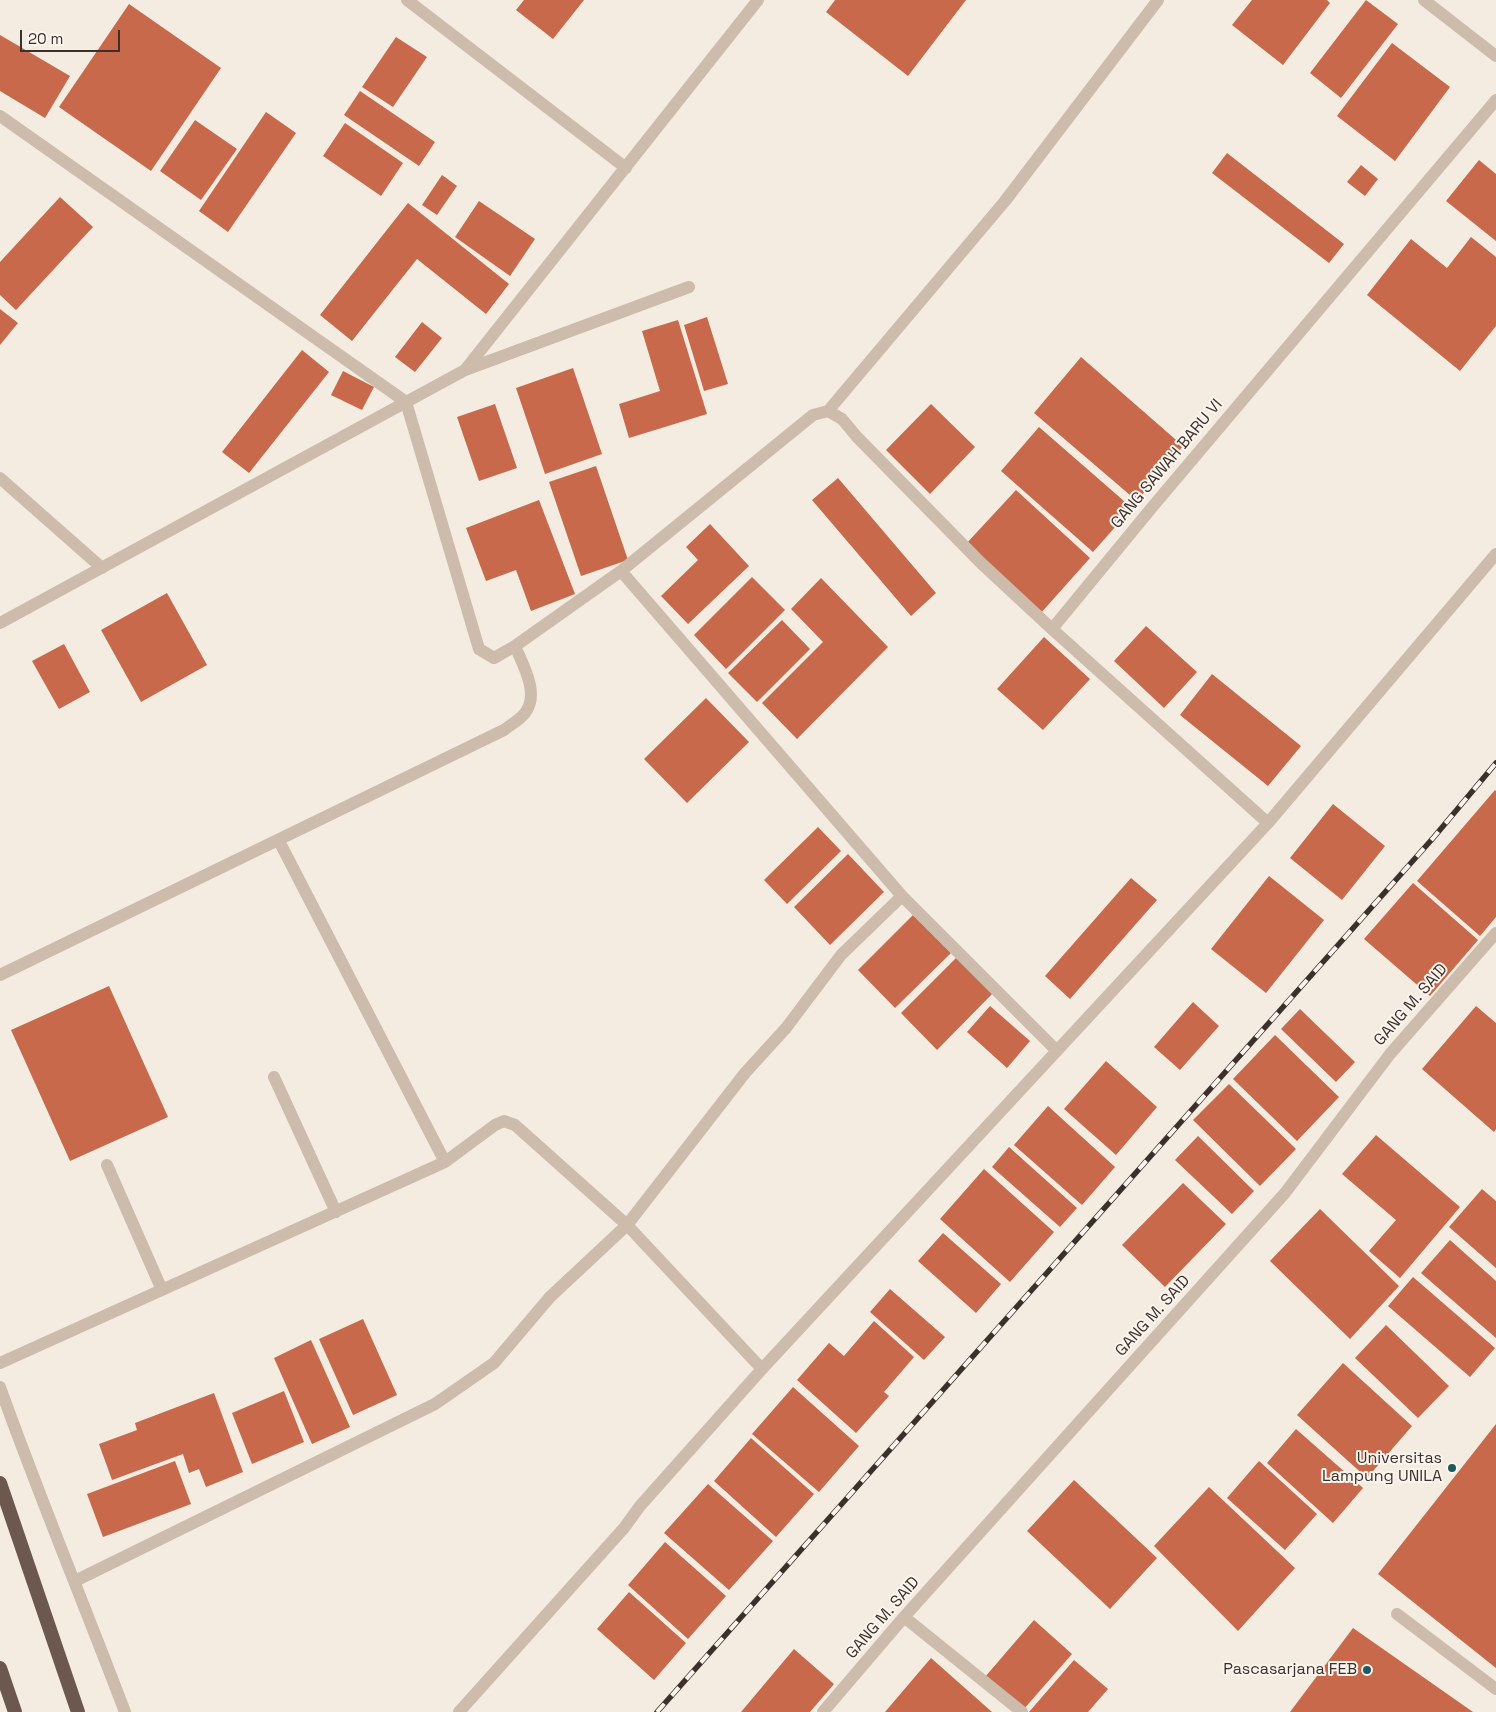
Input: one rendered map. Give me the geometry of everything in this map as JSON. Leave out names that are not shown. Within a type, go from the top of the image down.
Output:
[{"type":"highway","points":[[0,1483],[78,1712]]},
{"type":"highway","points":[[0,1668],[15,1712]]},
{"type":"street","points":[[407,0],[626,168]]},
{"type":"street","points":[[465,370],[758,0]]},
{"type":"street","points":[[0,116],[406,402],[479,649],[494,658],[515,646],[621,571],[813,415],[828,411],[1005,201],[1158,0]]},
{"type":"street","points":[[1424,0],[1496,56]]},
{"type":"street","name":"GANG SAWAH BARU VI","points":[[1052,629],[1154,505],[1496,100]]},
{"type":"street","points":[[0,623],[465,370],[690,287]]},
{"type":"street","points":[[828,411],[842,419],[857,437],[981,563],[1268,823]]},
{"type":"street","points":[[0,478],[102,568]]},
{"type":"street","points":[[459,1712],[624,1528],[640,1506],[762,1369],[1268,823],[1496,554]]},
{"type":"street","points":[[621,571],[902,896],[1057,1051]]},
{"type":"street","points":[[0,975],[504,730],[525,713],[531,700],[529,682],[515,646]]},
{"type":"street","points":[[279,841],[445,1162]]},
{"type":"street","points":[[75,1581],[435,1404],[494,1363],[550,1297],[626,1225],[745,1073],[786,1028],[841,954],[902,896]]},
{"type":"street","name":"GANG M. SAID","points":[[823,1712],[904,1617],[1285,1193],[1390,1054],[1496,932]]},
{"type":"street","points":[[274,1077],[336,1212]]},
{"type":"street","points":[[0,1364],[445,1162],[495,1125],[504,1121],[515,1125],[626,1225],[762,1369]]},
{"type":"street","points":[[107,1165],[162,1290]]},
{"type":"street","points":[[0,1387],[33,1479],[75,1581],[125,1712]]},
{"type":"street","points":[[1397,1614],[1496,1689]]},
{"type":"street","points":[[904,1617],[1022,1712]]},
{"type":"building","points":[[524,0],[584,0],[553,39],[516,10]]},
{"type":"building","points":[[835,0],[966,0],[908,76],[826,12]]},
{"type":"building","points":[[1252,0],[1327,0],[1330,3],[1283,65],[1232,25]]},
{"type":"building","points":[[1366,0],[1398,24],[1341,98],[1310,73]]},
{"type":"building","points":[[129,4],[221,68],[151,171],[59,107]]},
{"type":"building","points":[[0,35],[70,76],[45,118],[0,91]]},
{"type":"building","points":[[396,37],[427,57],[393,107],[362,87]]},
{"type":"building","points":[[1392,43],[1450,87],[1395,161],[1337,116]]},
{"type":"building","points":[[360,91],[435,142],[419,166],[344,115]]},
{"type":"building","points":[[266,112],[296,133],[228,232],[199,211]]},
{"type":"building","points":[[195,120],[237,149],[201,200],[160,171]]},
{"type":"building","points":[[345,123],[403,163],[381,196],[323,156]]},
{"type":"building","points":[[1227,153],[1344,244],[1329,263],[1212,173]]},
{"type":"building","points":[[1479,160],[1496,174],[1496,241],[1446,201]]},
{"type":"building","points":[[1361,165],[1378,179],[1365,196],[1347,182]]},
{"type":"building","points":[[442,175],[457,186],[437,215],[422,205]]},
{"type":"building","points":[[60,197],[93,227],[16,310],[0,295],[0,262]]},
{"type":"building","points":[[479,201],[535,239],[510,276],[455,237]]},
{"type":"building","points":[[408,203],[509,284],[486,314],[417,259],[352,341],[320,315]]},
{"type":"building","points":[[1471,237],[1496,257],[1496,326],[1460,371],[1367,295],[1411,239],[1447,268]]},
{"type":"building","points":[[0,309],[18,323],[0,345]]},
{"type":"building","points":[[707,317],[728,384],[704,391],[684,325]]},
{"type":"building","points":[[678,320],[707,414],[629,438],[619,404],[660,391],[642,331]]},
{"type":"building","points":[[422,322],[442,338],[415,372],[395,357]]},
{"type":"building","points":[[302,350],[329,372],[249,473],[222,452]]},
{"type":"building","points":[[1081,357],[1183,446],[1137,501],[1034,413]]},
{"type":"building","points":[[573,368],[602,454],[545,474],[516,388]]},
{"type":"building","points":[[343,371],[374,387],[362,410],[331,395]]},
{"type":"building","points":[[495,404],[517,468],[479,481],[457,417]]},
{"type":"building","points":[[931,404],[975,447],[930,494],[886,450]]},
{"type":"building","points":[[1039,427],[1132,508],[1093,552],[1001,471]]},
{"type":"building","points":[[596,466],[628,560],[581,576],[549,482]]},
{"type":"building","points":[[838,478],[936,593],[911,616],[812,500]]},
{"type":"building","points":[[1016,490],[1090,558],[1040,614],[965,545]]},
{"type":"building","points":[[539,500],[575,594],[531,611],[516,570],[486,581],[466,528]]},
{"type":"building","points":[[710,524],[749,566],[688,624],[661,596],[698,560],[686,547]]},
{"type":"building","points":[[752,577],[785,610],[726,669],[694,635]]},
{"type":"building","points":[[821,578],[888,647],[797,739],[762,703],[823,642],[791,609]]},
{"type":"building","points":[[167,593],[207,665],[141,702],[101,630]]},
{"type":"building","points":[[782,620],[810,649],[757,702],[728,673]]},
{"type":"building","points":[[1146,626],[1197,672],[1164,708],[1114,661]]},
{"type":"building","points":[[1044,637],[1090,679],[1043,730],[997,689]]},
{"type":"building","points":[[64,644],[90,692],[59,709],[32,661]]},
{"type":"building","points":[[1212,674],[1301,746],[1268,786],[1180,715]]},
{"type":"building","points":[[706,698],[749,742],[687,803],[644,759]]},
{"type":"building","points":[[1495,790],[1496,917],[1480,936],[1417,881]]},
{"type":"building","points":[[1333,804],[1385,846],[1342,900],[1290,858]]},
{"type":"building","points":[[818,827],[841,851],[787,904],[764,880]]},
{"type":"building","points":[[848,854],[884,892],[830,945],[794,907]]},
{"type":"building","points":[[1269,876],[1324,920],[1266,993],[1211,949]]},
{"type":"building","points":[[1131,878],[1157,900],[1070,999],[1045,976]]},
{"type":"building","points":[[1413,883],[1478,940],[1430,996],[1364,939]]},
{"type":"building","points":[[913,915],[951,953],[895,1008],[858,970]]},
{"type":"building","points":[[958,956],[994,992],[937,1050],[901,1013]]},
{"type":"building","points":[[109,986],[168,1117],[70,1161],[11,1030]]},
{"type":"building","points":[[1193,1002],[1219,1026],[1180,1070],[1154,1047]]},
{"type":"building","points":[[990,1006],[1030,1041],[1007,1068],[967,1032]]},
{"type":"building","points":[[1476,1006],[1496,1023],[1496,1129],[1494,1132],[1422,1069]]},
{"type":"building","points":[[1300,1009],[1355,1062],[1336,1082],[1281,1029]]},
{"type":"building","points":[[1275,1035],[1339,1097],[1297,1141],[1233,1079]]},
{"type":"building","points":[[1106,1061],[1157,1107],[1116,1155],[1064,1109]]},
{"type":"building","points":[[1229,1084],[1296,1149],[1260,1186],[1193,1120]]},
{"type":"building","points":[[1048,1106],[1115,1167],[1082,1205],[1014,1145]]},
{"type":"building","points":[[1376,1135],[1460,1207],[1400,1278],[1369,1251],[1396,1220],[1342,1174]]},
{"type":"building","points":[[1198,1136],[1254,1191],[1232,1214],[1175,1160]]},
{"type":"building","points":[[1009,1147],[1077,1208],[1060,1227],[992,1167]]},
{"type":"building","points":[[984,1169],[1054,1232],[1010,1282],[940,1219]]},
{"type":"building","points":[[1183,1183],[1226,1224],[1165,1287],[1122,1245]]},
{"type":"building","points":[[1482,1189],[1496,1201],[1496,1268],[1449,1227]]},
{"type":"building","points":[[1320,1209],[1399,1286],[1350,1339],[1270,1261]]},
{"type":"building","points":[[943,1233],[1001,1284],[976,1313],[918,1261]]},
{"type":"building","points":[[1450,1240],[1496,1281],[1496,1338],[1421,1273]]},
{"type":"building","points":[[1413,1277],[1495,1348],[1470,1377],[1388,1306]]},
{"type":"building","points":[[890,1289],[945,1337],[924,1360],[870,1312]]},
{"type":"building","points":[[363,1319],[397,1395],[353,1415],[319,1339]]},
{"type":"building","points":[[874,1321],[914,1357],[884,1392],[889,1396],[856,1433],[797,1380],[829,1343],[844,1356]]},
{"type":"building","points":[[1386,1325],[1449,1386],[1418,1418],[1355,1358]]},
{"type":"building","points":[[311,1340],[350,1427],[312,1444],[274,1358]]},
{"type":"building","points":[[1343,1363],[1412,1426],[1367,1478],[1297,1415]]},
{"type":"building","points":[[793,1387],[859,1446],[819,1492],[752,1434]]},
{"type":"building","points":[[284,1391],[304,1442],[252,1464],[232,1413]]},
{"type":"building","points":[[214,1393],[243,1472],[206,1487],[199,1469],[189,1473],[183,1454],[112,1480],[99,1444],[137,1430],[135,1423]]},
{"type":"building","points":[[1496,1424],[1496,1668],[1378,1574]]},
{"type":"building","points":[[1296,1429],[1363,1488],[1333,1523],[1267,1463]]},
{"type":"building","points":[[751,1438],[814,1494],[776,1537],[714,1481]]},
{"type":"building","points":[[175,1461],[191,1504],[103,1537],[87,1494]]},
{"type":"building","points":[[1259,1461],[1317,1514],[1285,1550],[1227,1498]]},
{"type":"building","points":[[1074,1480],[1157,1558],[1110,1609],[1027,1531]]},
{"type":"building","points":[[708,1484],[773,1541],[729,1590],[664,1533]]},
{"type":"building","points":[[1209,1487],[1295,1568],[1238,1631],[1154,1546]]},
{"type":"building","points":[[665,1542],[726,1596],[688,1639],[628,1585]]},
{"type":"building","points":[[629,1592],[686,1643],[654,1680],[597,1629]]},
{"type":"building","points":[[1034,1620],[1072,1654],[1023,1710],[985,1677]]},
{"type":"building","name":"Pascasarjana FEB","points":[[1353,1628],[1473,1712],[1290,1712]]},
{"type":"building","points":[[794,1649],[834,1684],[810,1712],[741,1712]]},
{"type":"building","points":[[931,1658],[992,1712],[885,1712]]},
{"type":"building","points":[[1074,1660],[1108,1689],[1088,1712],[1029,1712]]},
{"type":"railway","points":[[657,1712],[1434,837],[1496,763]]},
{"type":"place","name":"Universitas Lampung UNILA","points":[[1452,1468]]},
{"type":"place","name":"Pascasarjana FEB","points":[[1367,1670]]}]
